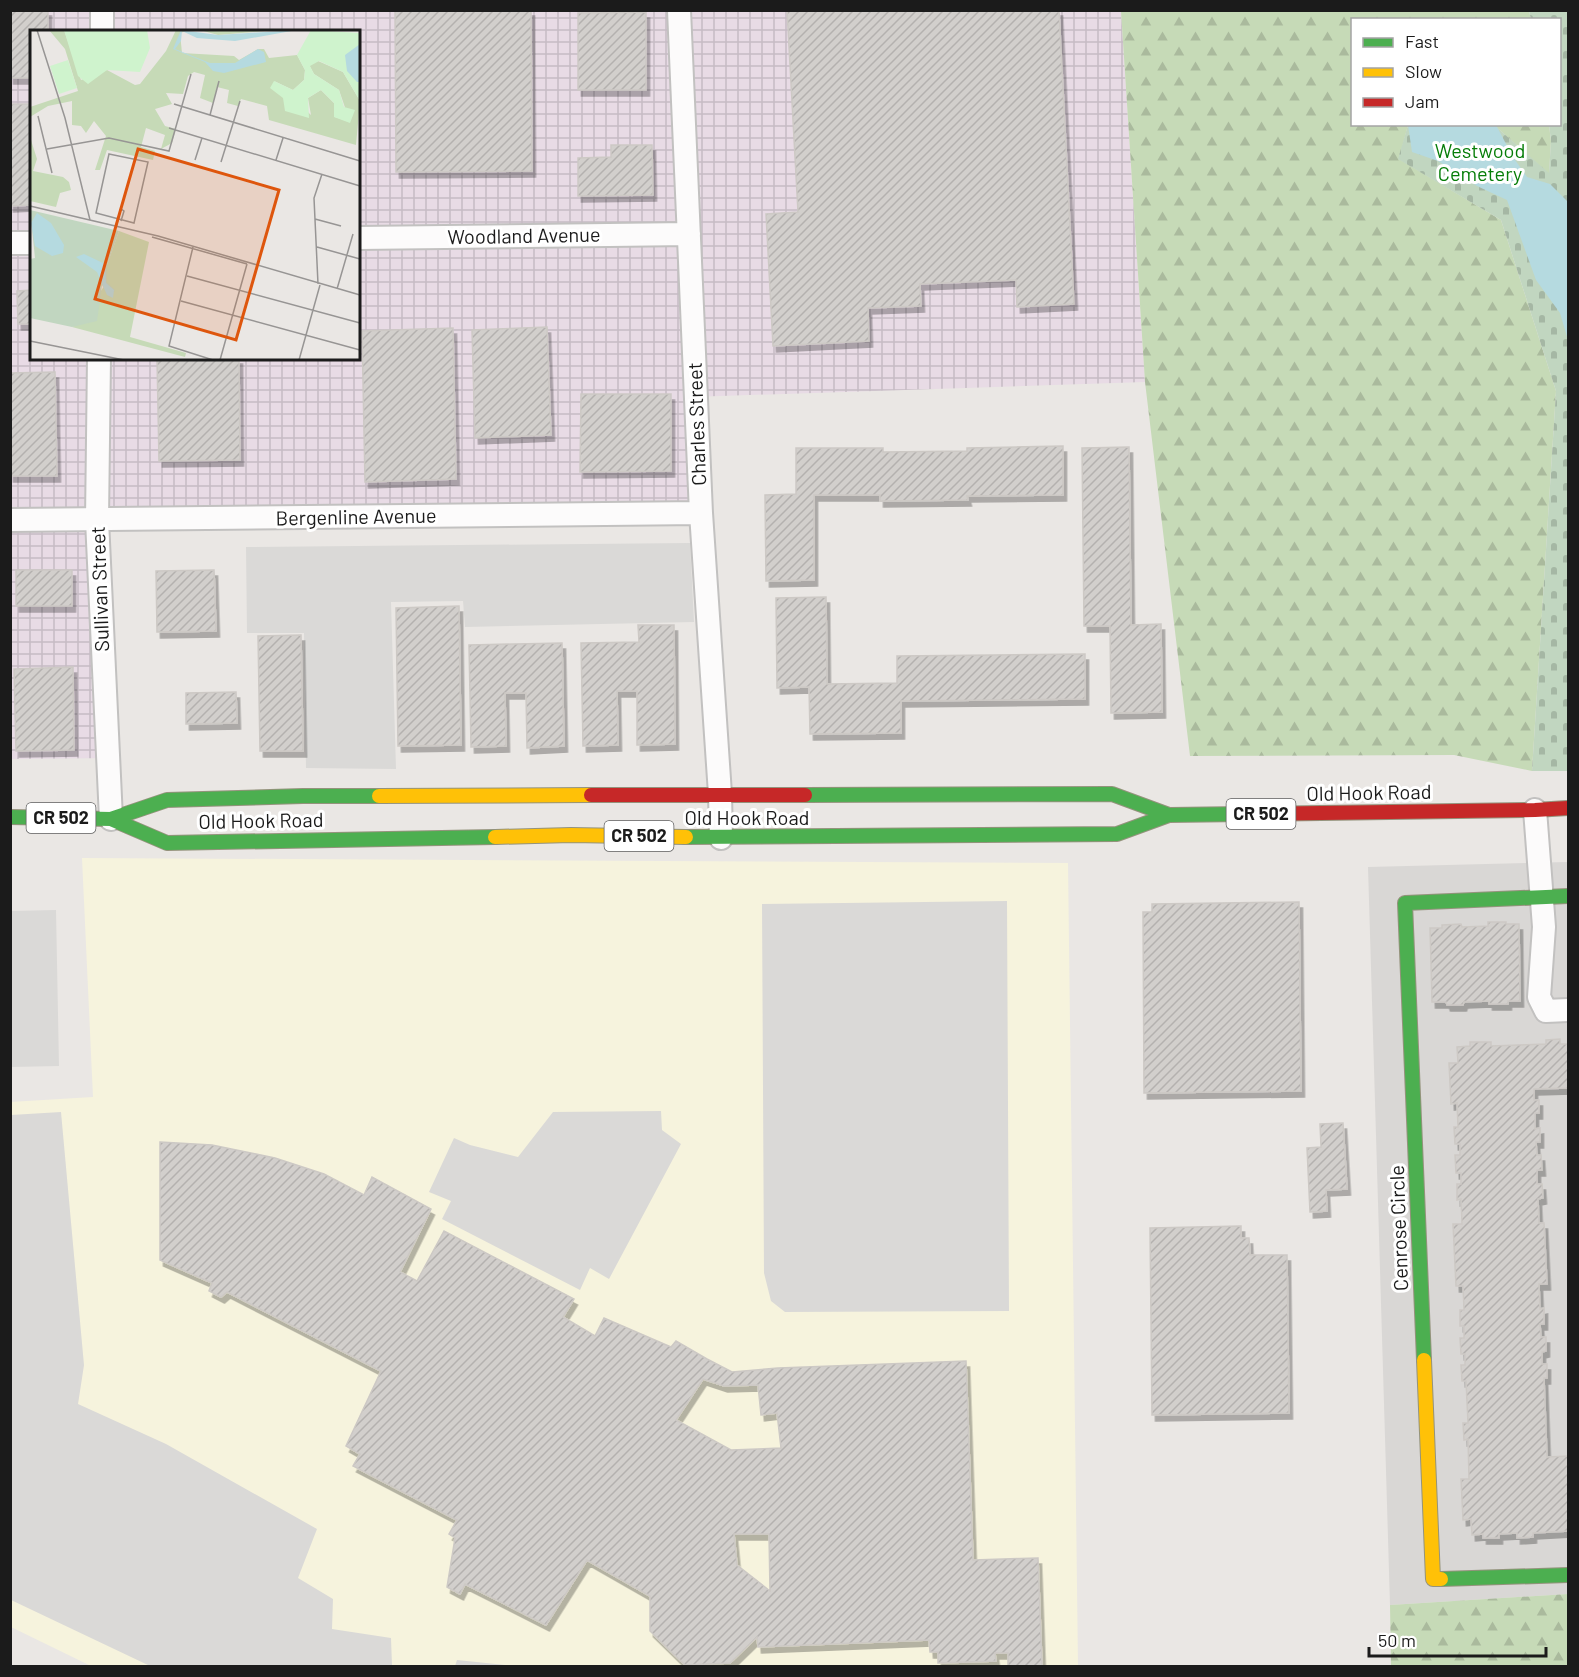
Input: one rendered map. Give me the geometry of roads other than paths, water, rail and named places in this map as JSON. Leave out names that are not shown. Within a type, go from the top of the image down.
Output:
[{"type":"main road","name":"Old Hook Road","points":[[10,817],[111,819],[167,800],[303,796],[720,794],[1112,794],[1169,815]]},
{"type":"main road","name":"Old Hook Road","points":[[111,819],[167,843],[571,835],[721,838],[1116,834],[1169,815],[1569,808]]},
{"type":"main road","name":"Cenrose Circle","points":[[1569,896],[1405,903],[1433,1579],[1569,1575]]},
{"type":"street","points":[[102,10],[102,30]]},
{"type":"street","name":"Charles Street","points":[[680,10],[701,513],[721,838]]},
{"type":"street","name":"Woodland Avenue","points":[[360,238],[689,234]]},
{"type":"street","points":[[10,243],[30,243]]},
{"type":"street","name":"Sullivan Street","points":[[99,360],[97,520],[111,819]]},
{"type":"street","name":"Bergenline Avenue","points":[[10,520],[701,513]]},
{"type":"street","points":[[1535,810],[1544,927],[1539,997],[1546,1011],[1569,1010]]},
{"type":"water","points":[[1408,126],[1497,126],[1527,177],[1550,184],[1568,202],[1568,340],[1560,313],[1536,280],[1507,200],[1477,186],[1438,161],[1412,152]]},
{"type":"park label","name":"Westwood Cemetery","points":[[1480,162]]}]
